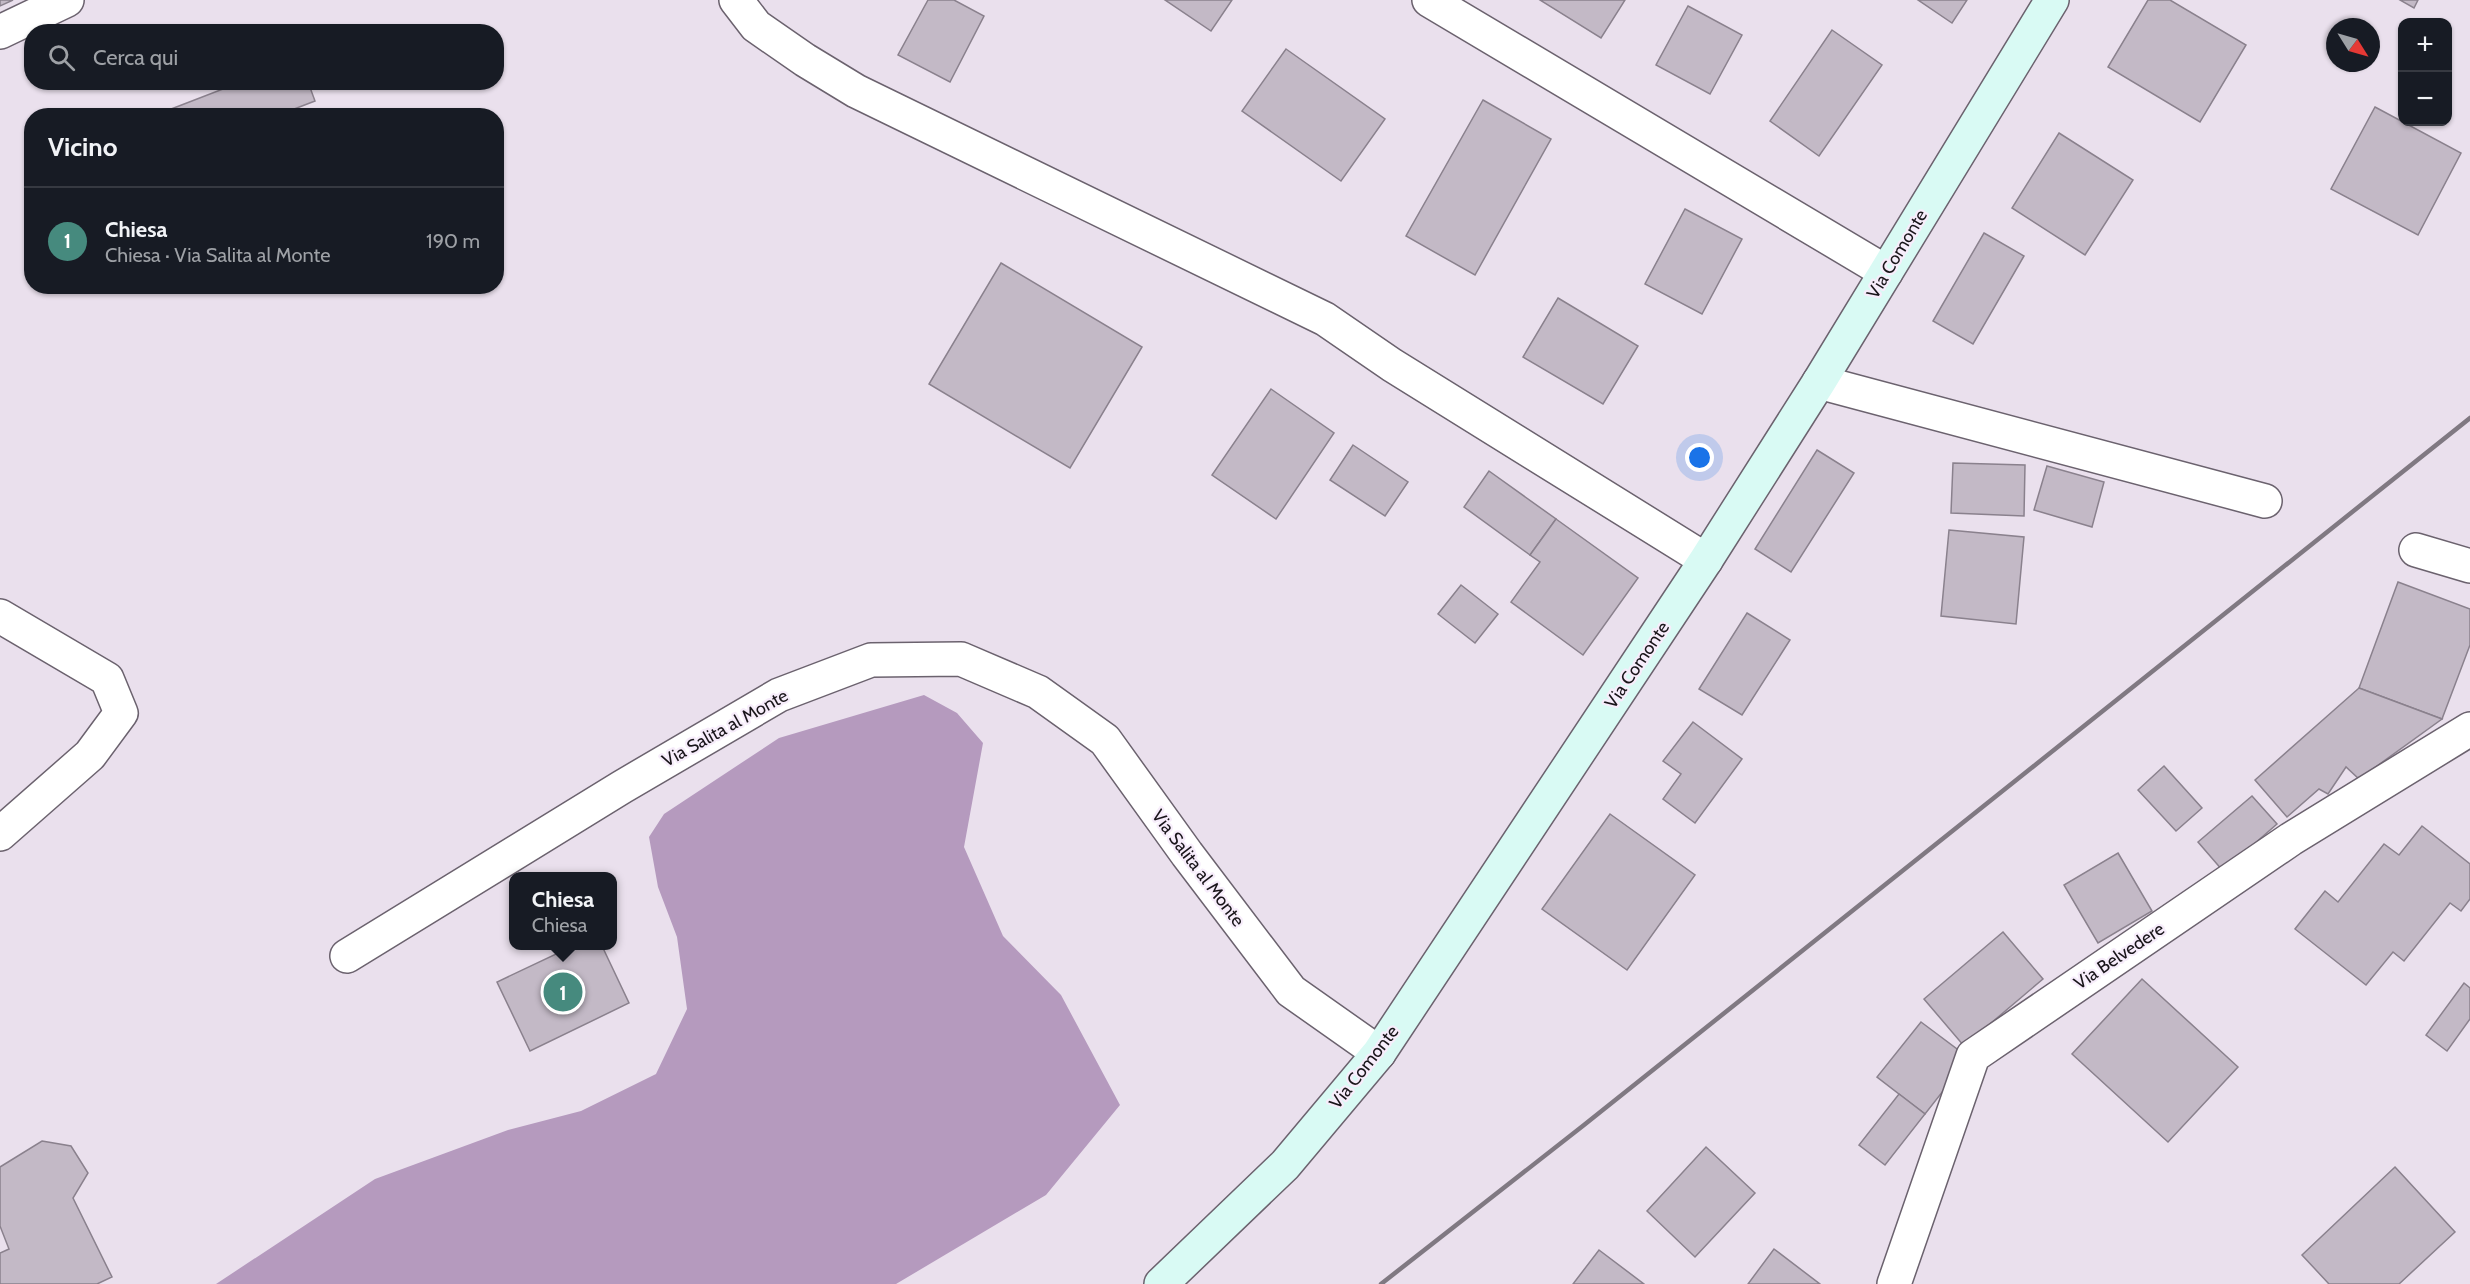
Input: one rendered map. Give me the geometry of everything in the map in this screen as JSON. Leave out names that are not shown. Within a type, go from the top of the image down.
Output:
[{"type":"street","points":[[0,32],[67,0]]},
{"type":"street","points":[[736,0],[756,26],[804,60],[856,91],[1325,319],[1402,371],[1706,560]]},
{"type":"street","points":[[1429,0],[1886,272]]},
{"type":"street","name":"Via Comonte","points":[[1161,1284],[1285,1165],[1379,1053],[1706,560],[1819,382],[2052,0]]},
{"type":"street","points":[[1819,382],[2265,501]]},
{"type":"street","points":[[2416,550],[2470,566]]},
{"type":"street","points":[[0,616],[107,679],[121,713],[90,755],[0,834]]},
{"type":"street","name":"Via Salita al Monte","points":[[347,956],[622,787],[779,695],[871,660],[961,659],[1038,692],[1105,740],[1187,854],[1291,991],[1379,1053]]},
{"type":"street","name":"Via Belvedere","points":[[1894,1284],[1973,1056],[2291,839],[2470,729]]},
{"type":"shaded area","points":[[924,695],[957,713],[983,743],[964,847],[1003,936],[1061,995],[1120,1105],[1046,1195],[896,1284],[216,1284],[375,1179],[508,1130],[581,1111],[656,1074],[687,1009],[677,937],[658,887],[649,837],[664,814],[779,738]]},
{"type":"building","points":[[0,0],[13,0],[0,6]]},
{"type":"building","points":[[928,0],[954,0],[984,16],[950,82],[898,55]]},
{"type":"building","points":[[1165,0],[1232,0],[1211,31]]},
{"type":"building","points":[[1540,0],[1625,0],[1601,38]]},
{"type":"building","points":[[1918,0],[1967,0],[1952,23]]},
{"type":"building","points":[[2148,0],[2170,0],[2246,45],[2200,122],[2108,67]]},
{"type":"building","points":[[2400,0],[2418,0],[2414,8]]},
{"type":"building","points":[[1688,6],[1742,35],[1710,94],[1656,65]]},
{"type":"building","points":[[1832,30],[1882,65],[1819,156],[1770,121]]},
{"type":"building","points":[[1286,49],[1385,119],[1341,181],[1242,111]]},
{"type":"building","points":[[220,90],[311,90],[315,101],[297,108],[174,108]]},
{"type":"building","points":[[1483,100],[1551,139],[1475,275],[1406,236]]},
{"type":"building","points":[[2375,107],[2398,119],[2398,126],[2411,126],[2461,153],[2418,235],[2331,189]]},
{"type":"building","points":[[2059,133],[2133,180],[2085,255],[2012,208]]},
{"type":"building","points":[[1685,209],[1742,239],[1702,314],[1645,284]]},
{"type":"building","points":[[1984,233],[2024,256],[1973,344],[1933,321]]},
{"type":"building","points":[[1001,263],[1142,347],[1070,468],[929,384]]},
{"type":"building","points":[[1558,298],[1638,346],[1603,404],[1523,357]]},
{"type":"building","points":[[1271,389],[1334,433],[1276,519],[1212,475]]},
{"type":"building","points":[[1353,445],[1408,482],[1385,516],[1330,480]]},
{"type":"building","points":[[1817,450],[1854,473],[1791,572],[1755,549]]},
{"type":"building","points":[[1953,463],[2025,465],[2024,516],[1951,513]]},
{"type":"building","points":[[2047,466],[2104,482],[2092,527],[2034,510]]},
{"type":"building","points":[[1489,471],[1556,519],[1530,555],[1464,507]]},
{"type":"building","points":[[1556,519],[1638,578],[1583,655],[1511,602],[1540,562],[1530,555]]},
{"type":"building","points":[[1949,530],[2024,537],[2016,624],[1941,616]]},
{"type":"building","points":[[2398,582],[2470,609],[2470,645],[2442,719],[2359,688]]},
{"type":"building","points":[[1461,585],[1498,614],[1475,643],[1438,614]]},
{"type":"building","points":[[1747,613],[1790,640],[1742,715],[1699,689]]},
{"type":"building","points":[[2359,688],[2442,719],[2359,779],[2346,767],[2328,794],[2319,789],[2287,817],[2255,780]]},
{"type":"building","points":[[1693,722],[1742,759],[1695,823],[1663,799],[1681,774],[1663,761]]},
{"type":"building","points":[[2164,766],[2202,808],[2176,831],[2138,790]]},
{"type":"building","points":[[2252,796],[2277,824],[2223,871],[2198,842]]},
{"type":"building","points":[[1610,814],[1695,875],[1627,970],[1542,909]]},
{"type":"building","points":[[2422,826],[2470,864],[2470,899],[2461,911],[2450,903],[2404,961],[2393,952],[2366,985],[2295,929],[2325,891],[2338,902],[2384,844],[2399,855]]},
{"type":"building","points":[[2118,853],[2152,911],[2098,943],[2064,885]]},
{"type":"building","points":[[2003,932],[2043,979],[1964,1046],[1924,999]]},
{"type":"building","points":[[565,950],[604,950],[629,1003],[530,1051],[497,982]]},
{"type":"building","points":[[2142,979],[2238,1067],[2168,1142],[2072,1054]]},
{"type":"building","points":[[2464,983],[2470,988],[2470,1019],[2447,1051],[2426,1035]]},
{"type":"building","points":[[1921,1022],[1969,1058],[1925,1114],[1877,1077]]},
{"type":"building","points":[[1899,1094],[1925,1114],[1885,1165],[1859,1145]]},
{"type":"building","points":[[42,1141],[71,1146],[88,1173],[73,1198],[112,1277],[97,1284],[0,1284],[0,1253],[9,1249],[0,1226],[0,1167]]},
{"type":"building","points":[[1706,1147],[1755,1193],[1695,1257],[1647,1211]]},
{"type":"building","points":[[2395,1167],[2455,1232],[2399,1284],[2329,1284],[2302,1255]]},
{"type":"building","points":[[1774,1249],[1820,1284],[1748,1284]]},
{"type":"building","points":[[1599,1250],[1644,1284],[1573,1284]]},
{"type":"railway","points":[[1381,1284],[1584,1125],[2470,418]]},
{"type":"place","name":"Chiesa","points":[[563,992]]}]
